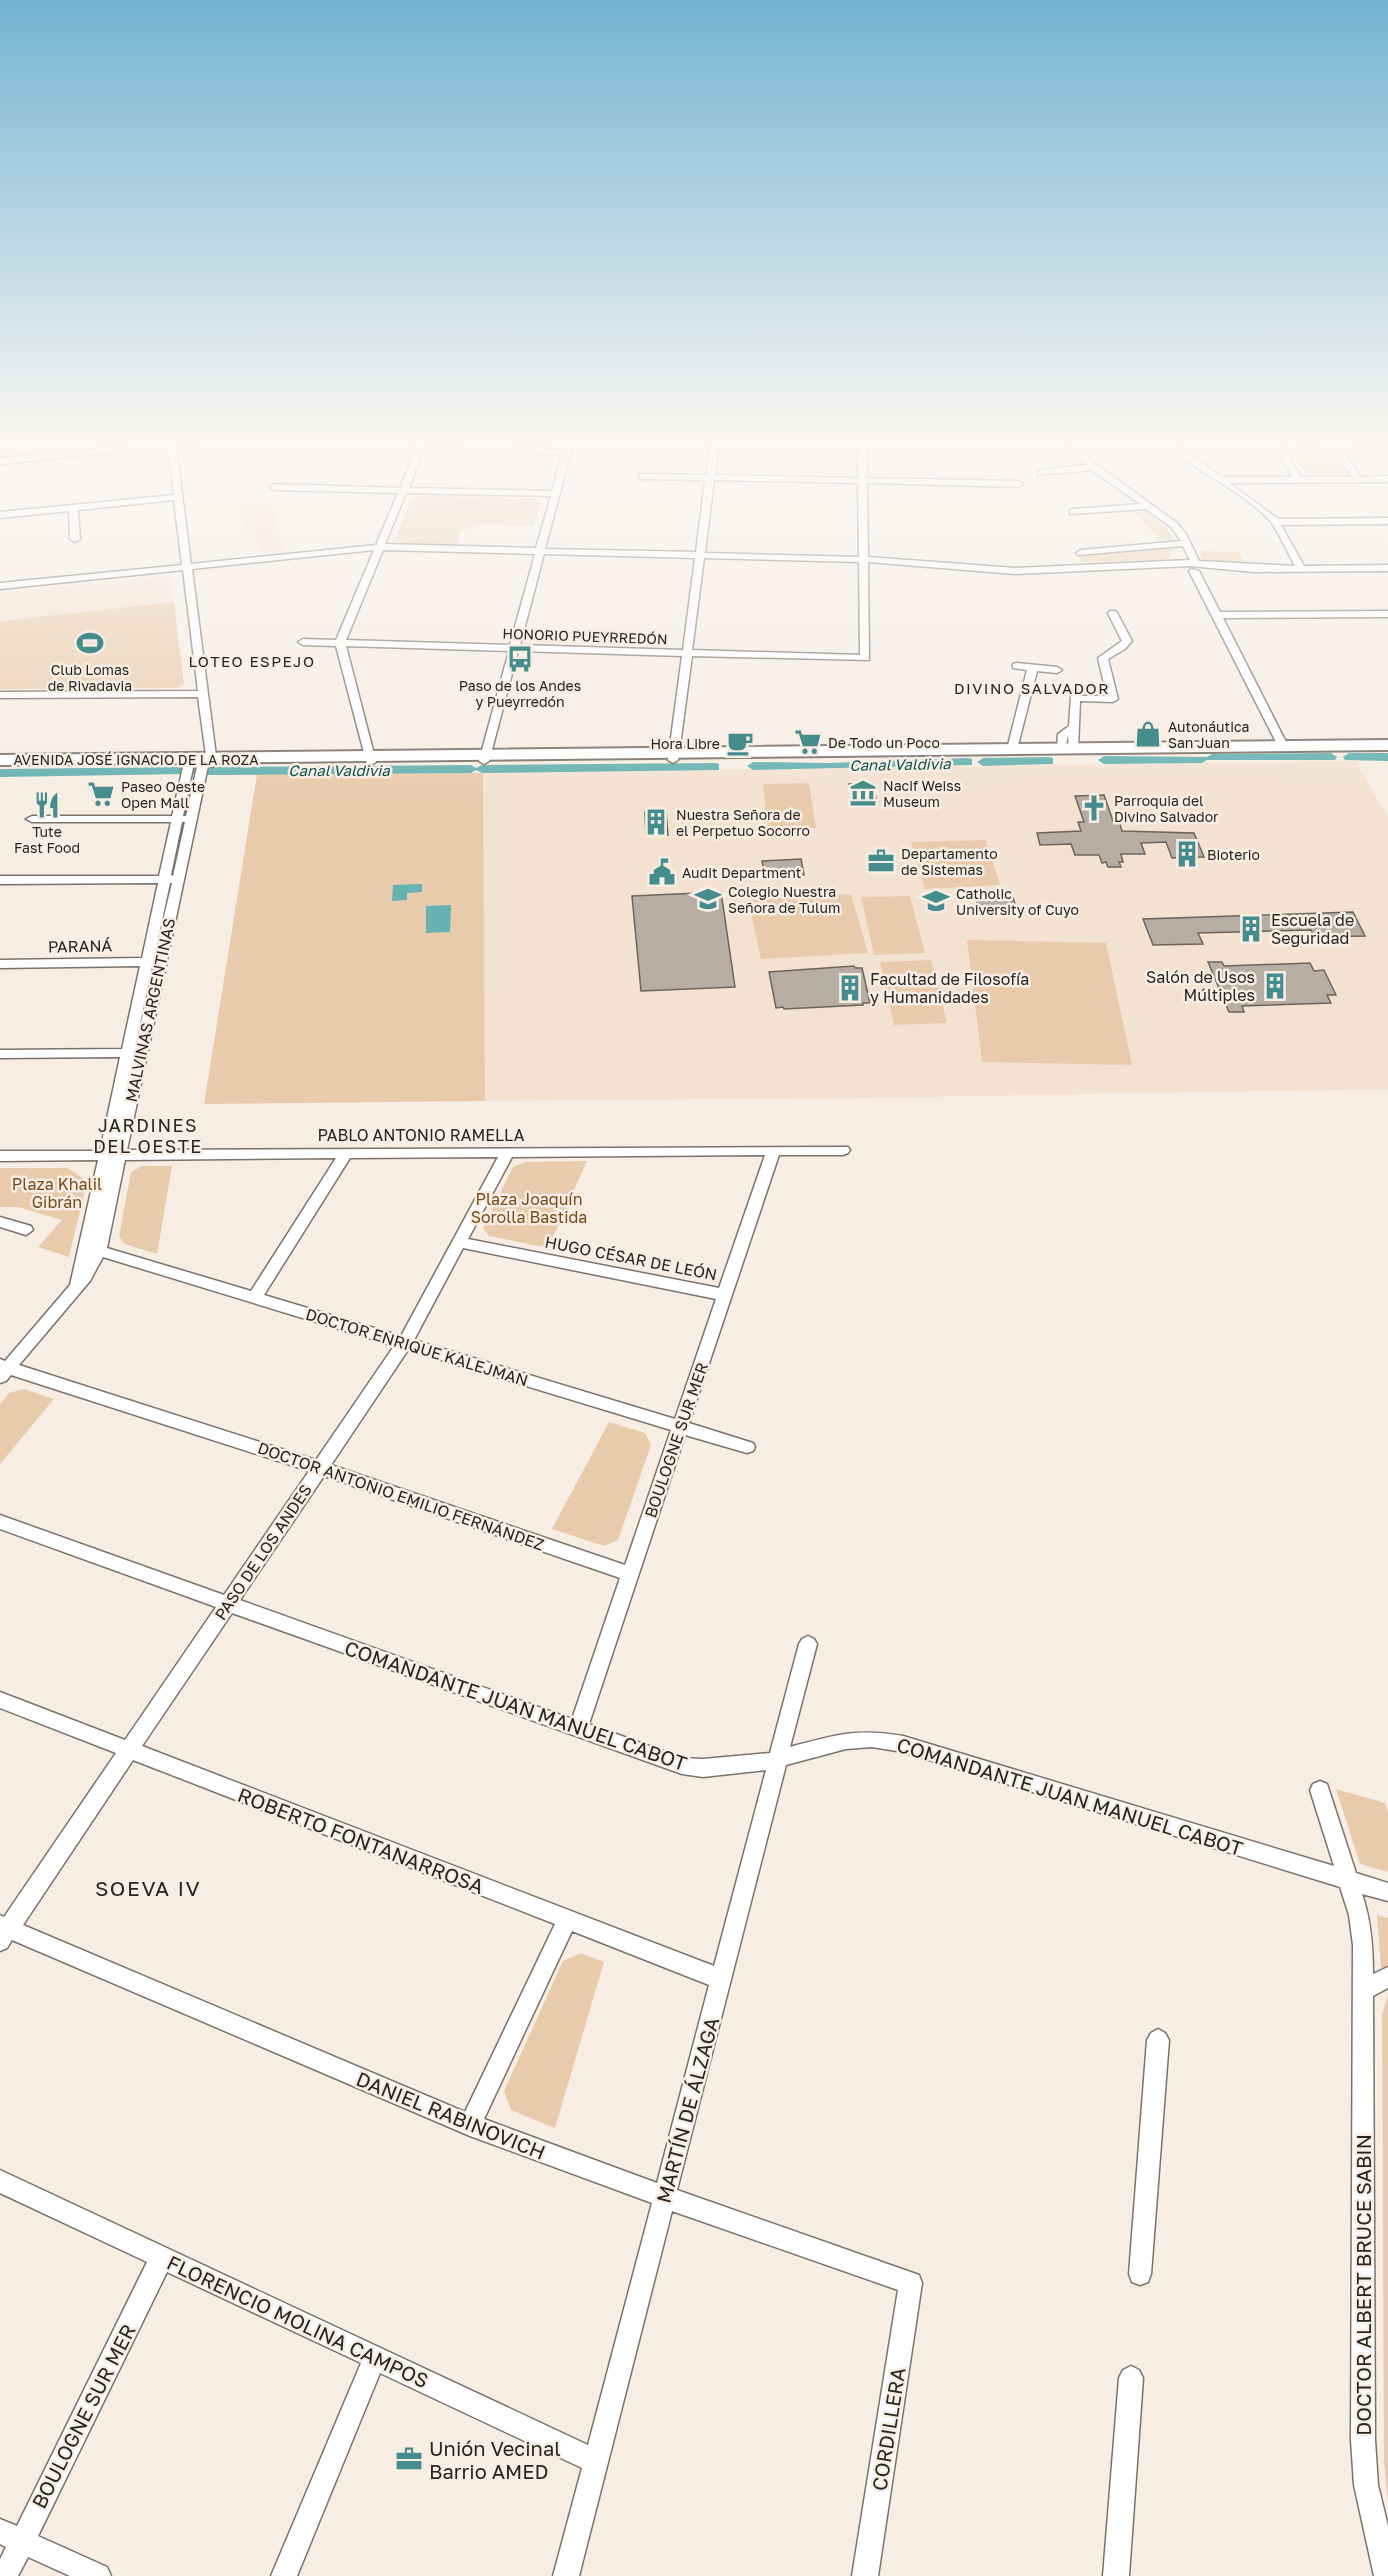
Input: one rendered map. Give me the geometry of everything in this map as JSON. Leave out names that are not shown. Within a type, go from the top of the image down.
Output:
[{"type":"main road","name":"AVENIDA JOSÉ IGNACIO DE LA ROZA","points":[[674,757],[1067,748],[1388,745]]},
{"type":"main road","name":"AVENIDA JOSÉ IGNACIO DE LA ROZA","points":[[0,765],[198,765],[370,759],[1388,751]]},
{"type":"main road","name":"AVENIDA JOSÉ IGNACIO DE LA ROZA","points":[[0,760],[198,765]]},
{"type":"street","name":"MALVINAS ARGENTINAS","points":[[3,1370],[74,1291],[94,1265],[93,1249],[184,819],[198,765],[203,694],[186,560]]},
{"type":"street","points":[[0,586],[253,560]]},
{"type":"street","points":[[370,759],[340,643],[375,560]]},
{"type":"street","points":[[484,758],[538,560]]},
{"type":"street","points":[[674,757],[699,560]]},
{"type":"street","name":"HONORIO PUEYRREDÓN","points":[[303,642],[865,658],[864,560]]},
{"type":"street","points":[[867,560],[1015,571],[1192,567],[1388,568]]},
{"type":"street","points":[[1192,560],[1192,567],[1283,746]]},
{"type":"street","points":[[1297,560],[1301,568]]},
{"type":"street","points":[[1067,748],[1073,728],[1075,698],[1113,699],[1103,658],[1122,648],[1127,641],[1113,613]]},
{"type":"street","points":[[1216,615],[1387,616]]},
{"type":"street","points":[[1017,666],[1057,670]]},
{"type":"street","points":[[1012,749],[1033,668]]},
{"type":"street","points":[[0,695],[203,694]]},
{"type":"street","points":[[32,819],[184,819]]},
{"type":"street","points":[[0,880],[171,879]]},
{"type":"street","name":"PARANÁ","points":[[0,964],[154,962]]},
{"type":"street","points":[[0,1054],[135,1053]]},
{"type":"street","name":"PABLO ANTONIO RAMELLA","points":[[0,1156],[843,1150]]},
{"type":"street","name":"BOULOGNE SUR MER","points":[[578,1729],[773,1151]]},
{"type":"street","name":"PASO DE LOS ANDES","points":[[3,1931],[129,1750],[404,1344],[508,1152]]},
{"type":"street","points":[[255,1298],[346,1154]]},
{"type":"street","points":[[0,1222],[27,1230]]},
{"type":"street","name":"HUGO CÉSAR DE LEÓN","points":[[459,1242],[725,1295]]},
{"type":"street","name":"DOCTOR ENRIQUE KALEJMAN","points":[[93,1249],[747,1448]]},
{"type":"street","name":"DOCTOR ANTONIO EMILIO FERNÁNDEZ","points":[[3,1370],[320,1468],[630,1574]]},
{"type":"street","name":"COMANDANTE JUAN MANUEL CABOT","points":[[0,1522],[682,1766],[703,1768],[732,1766],[778,1758],[846,1741],[872,1739],[903,1744],[1388,1892]]},
{"type":"street","name":"MARTÍN DE ÁLZAGA","points":[[566,2576],[808,1644]]},
{"type":"street","name":"ROBERTO FONTANARROSA","points":[[0,1700],[721,1979]]},
{"type":"street","name":"DOCTOR ALBERT BRUCE SABIN","points":[[1320,1790],[1359,1915],[1363,1945],[1363,2440],[1366,2485],[1388,2576]]},
{"type":"street","points":[[470,2125],[567,1920]]},
{"type":"street","name":"DANIEL RABINOVICH","points":[[3,1931],[470,2125],[665,2197],[911,2283]]},
{"type":"street","points":[[1363,1991],[1388,1977]]},
{"type":"street","points":[[1140,2274],[1158,2040]]},
{"type":"street","name":"FLORENCIO MOLINA CAMPOS","points":[[0,2181],[596,2462]]},
{"type":"street","name":"BOULOGNE SUR MER","points":[[5,2576],[11,2536],[162,2258]]},
{"type":"street","name":"CORDILLERA","points":[[865,2576],[911,2283]]},
{"type":"street","points":[[284,2576],[375,2357]]},
{"type":"street","points":[[1116,2576],[1131,2378]]},
{"type":"street","points":[[11,2536],[98,2576]]},
{"type":"shaded area","points":[[165,576],[171,578],[174,602],[0,621],[0,593]]},
{"type":"shaded area","name":"Catholic University of Cuyo","points":[[1355,761],[1388,817],[1388,1089],[862,1098],[485,1101],[483,773]]},
{"type":"green space","points":[[1081,560],[1159,560],[1082,562]]},
{"type":"green space","points":[[1205,560],[1242,560],[1243,563]]},
{"type":"green space","name":"Club Lomas de Rivadavia","points":[[174,602],[184,684],[177,688],[0,689],[0,621]]},
{"type":"green space","points":[[483,773],[485,1101],[204,1104],[257,774]]},
{"type":"green space","points":[[809,783],[816,828],[768,829],[763,784]]},
{"type":"green space","points":[[986,840],[1000,885],[925,889],[911,842]]},
{"type":"green space","points":[[851,894],[868,953],[761,959],[748,900]]},
{"type":"green space","points":[[910,896],[925,953],[874,955],[861,897]]},
{"type":"green space","points":[[967,940],[1106,943],[1132,1065],[982,1062]]},
{"type":"green space","points":[[931,960],[947,1023],[894,1025],[880,962]]},
{"type":"green space","name":"Plaza Joaquín Sorolla Bastida","points":[[587,1161],[548,1248],[489,1236],[483,1228],[513,1167],[525,1162]]},
{"type":"green space","points":[[142,1166],[172,1166],[157,1254],[124,1244],[119,1236],[131,1172]]},
{"type":"green space","name":"Plaza Khalil Gibrán","points":[[0,1168],[68,1168],[87,1181],[69,1257],[38,1247],[62,1220],[18,1207],[0,1207]]},
{"type":"green space","points":[[24,1389],[54,1399],[0,1464],[0,1404],[9,1393]]},
{"type":"green space","points":[[609,1422],[645,1433],[651,1445],[618,1540],[604,1546],[552,1529]]},
{"type":"green space","points":[[1336,1789],[1385,1803],[1388,1812],[1388,1872],[1360,1864]]},
{"type":"green space","points":[[1377,1915],[1388,1918],[1388,1970],[1383,1970],[1381,1967]]},
{"type":"green space","points":[[581,1953],[604,1962],[555,2128],[511,2110],[504,2091],[563,1961]]},
{"type":"green space","points":[[1388,1995],[1388,2502],[1384,2463],[1382,2014]]},
{"type":"water","points":[[422,884],[422,892],[407,893],[407,900],[392,901],[393,885]]},
{"type":"water","points":[[451,905],[450,932],[426,933],[426,906]]},
{"type":"building","name":"Nacif Weiss Museum","points":[[872,783],[877,802],[854,803],[849,784]]},
{"type":"building","points":[[1104,795],[1113,821],[1119,821],[1122,831],[1194,833],[1204,857],[1172,858],[1166,842],[1141,843],[1145,854],[1121,854],[1123,862],[1119,862],[1121,867],[1108,867],[1106,862],[1102,863],[1099,855],[1075,855],[1071,844],[1040,845],[1037,833],[1081,831],[1078,822],[1084,822],[1075,796]]},
{"type":"building","name":"Nuestra Señora de el Perpetuo Socorro","points":[[645,812],[666,812],[668,835],[646,836]]},
{"type":"building","name":"Departamento de Sistemas","points":[[873,854],[888,854],[890,868],[873,868]]},
{"type":"building","points":[[801,859],[804,875],[765,877],[762,861]]},
{"type":"building","points":[[1011,890],[1018,915],[980,915],[974,891]]},
{"type":"building","points":[[721,892],[735,987],[641,991],[632,896]]},
{"type":"building","name":"Escuela de Seguridad","points":[[1353,912],[1365,936],[1314,937],[1311,930],[1198,933],[1203,944],[1153,945],[1143,919]]},
{"type":"building","name":"Salón de Usos Múltiples","points":[[1208,962],[1222,962],[1224,966],[1310,963],[1314,971],[1324,970],[1336,995],[1327,995],[1331,1003],[1242,1006],[1244,1012],[1229,1012]]},
{"type":"building","name":"Facultad de Filosofía y Humanidades","points":[[854,966],[862,968],[870,1003],[776,1008],[769,972]]},
{"type":"waterway","name":"Canal Valdivia","points":[[1212,758],[1331,757]]},
{"type":"waterway","name":"Canal Valdivia","points":[[1349,757],[1388,757]]},
{"type":"waterway","name":"Canal Valdivia","points":[[1104,760],[1202,759]]},
{"type":"waterway","name":"Canal Valdivia","points":[[983,762],[1049,761]]},
{"type":"waterway","name":"Canal Valdivia","points":[[833,765],[968,762]]},
{"type":"waterway","name":"Canal Valdivia","points":[[753,766],[824,765]]},
{"type":"waterway","name":"Canal Valdivia","points":[[482,769],[715,767]]},
{"type":"waterway","name":"Canal Valdivia","points":[[207,771],[471,769]]},
{"type":"waterway","name":"Canal Valdivia","points":[[0,773],[182,771]]},
{"type":"place","name":"Club Lomas de Rivadavia","points":[[90,643]]},
{"type":"place","name":"Paso de los Andes y Pueyrredón","points":[[520,659]]},
{"type":"place","name":"Autonáutica San Juan","points":[[1148,734]]},
{"type":"place","name":"De Todo un Poco","points":[[808,742]]},
{"type":"place","name":"Hora Libre","points":[[740,743]]},
{"type":"place","name":"Nacif Weiss Museum","points":[[863,793]]},
{"type":"place","name":"Paseo Oeste Open Mall","points":[[101,794]]},
{"type":"place","name":"Tute Fast Food","points":[[47,805]]},
{"type":"place","name":"Parroquia del Divino Salvador","points":[[1094,808]]},
{"type":"place","name":"Nuestra Señora de el Perpetuo Socorro","points":[[656,822]]},
{"type":"place","name":"Bioterio","points":[[1187,854]]},
{"type":"place","name":"Departamento de Sistemas","points":[[881,861]]},
{"type":"place","name":"Audit Department","points":[[662,872]]},
{"type":"place","name":"Colegio Nuestra Señora de Tulum","points":[[708,899]]},
{"type":"place","name":"Catholic University of Cuyo","points":[[936,901]]},
{"type":"place","name":"Escuela de Seguridad","points":[[1251,929]]},
{"type":"place","name":"Salón de Usos Múltiples","points":[[1275,986]]},
{"type":"place","name":"Facultad de Filosofía y Humanidades","points":[[850,988]]},
{"type":"place","name":"Unión Vecinal Barrio AMED","points":[[409,2459]]},
{"type":"district","name":"LOTEO ESPEJO","points":[[252,661]]},
{"type":"district","name":"DIVINO SALVADOR","points":[[1032,688]]},
{"type":"district","name":"JARDINES DEL OESTE","points":[[148,1135]]},
{"type":"district","name":"SOEVA IV","points":[[148,1888]]}]
